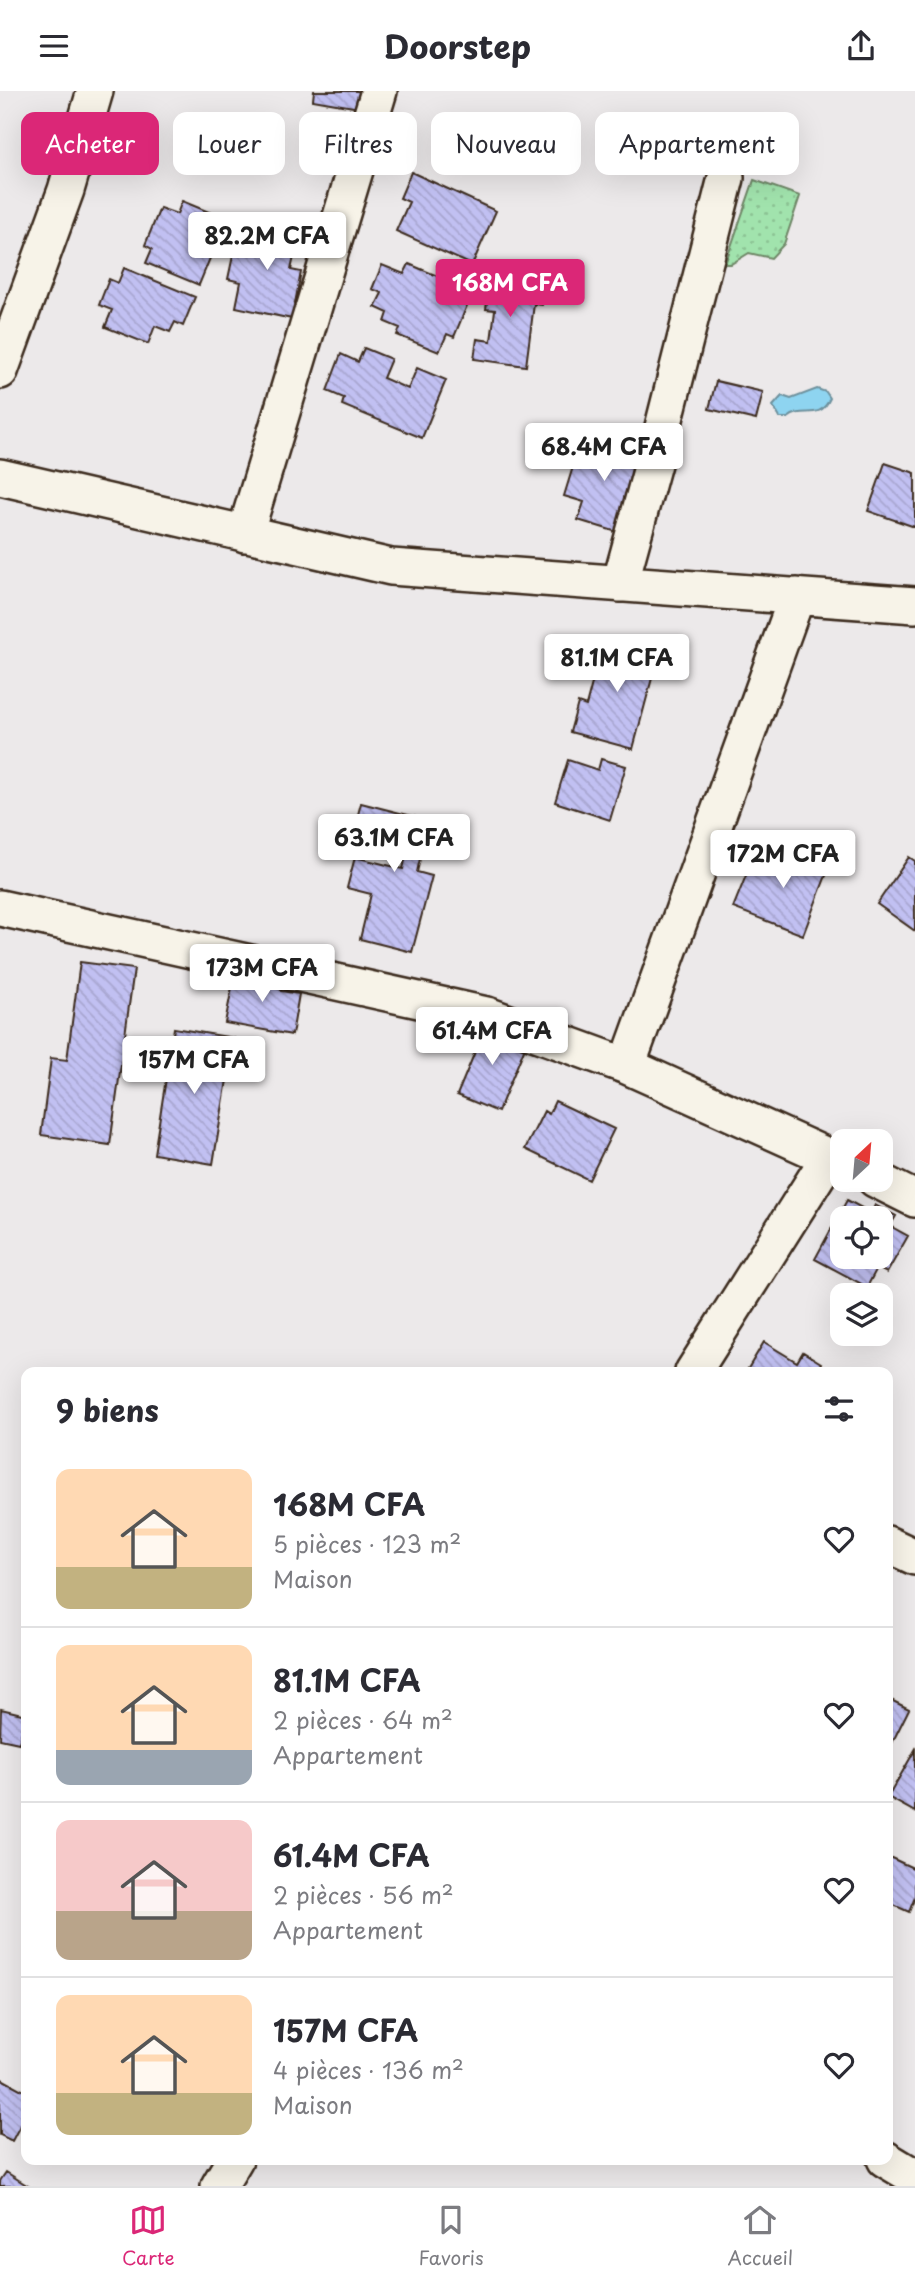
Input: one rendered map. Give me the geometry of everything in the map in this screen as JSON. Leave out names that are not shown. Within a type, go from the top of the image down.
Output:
[{"type":"street","points":[[0,371],[66,190],[95,91]]},
{"type":"street","points":[[245,534],[379,91]]},
{"type":"street","points":[[620,584],[663,428],[726,178]]},
{"type":"street","points":[[0,477],[391,567],[915,605]]},
{"type":"street","points":[[627,1066],[797,597]]},
{"type":"street","points":[[0,908],[487,1015],[627,1066],[830,1158]]},
{"type":"street","points":[[696,1367],[830,1167]]},
{"type":"street","points":[[893,1188],[915,1199]]},
{"type":"street","points":[[893,1547],[915,1557]]},
{"type":"street","points":[[893,2164],[915,2177]]},
{"type":"street","points":[[219,2186],[231,2165]]},
{"type":"green space","points":[[754,180],[800,196],[784,244],[771,258],[749,253],[731,264],[725,264]]},
{"type":"water","points":[[817,389],[826,392],[830,398],[826,406],[816,412],[780,418],[773,406],[782,396],[791,399]]},
{"type":"building","points":[[314,91],[368,91],[365,109],[313,100]]},
{"type":"building","points":[[410,175],[417,175],[496,211],[472,265],[396,231],[409,202],[400,198]]},
{"type":"building","points":[[182,201],[226,219],[199,285],[146,263],[152,249],[145,245],[160,208],[177,214]]},
{"type":"building","points":[[248,224],[299,234],[291,270],[301,272],[292,319],[236,307],[241,282],[228,279],[234,251],[242,253]]},
{"type":"building","points":[[409,264],[473,291],[454,337],[447,334],[439,352],[397,335],[400,328],[385,322],[388,313],[375,307],[382,293],[372,289],[382,265],[404,274]]},
{"type":"building","points":[[124,268],[195,297],[183,326],[175,322],[170,332],[155,326],[148,344],[105,327],[112,310],[99,305],[109,279],[118,283]]},
{"type":"building","points":[[491,274],[545,281],[542,305],[534,304],[526,366],[474,359],[477,339],[491,341],[495,310],[486,309]]},
{"type":"building","points":[[364,348],[391,359],[383,378],[408,389],[417,368],[446,380],[422,438],[342,405],[344,398],[327,391],[341,354],[358,362]]},
{"type":"building","points":[[716,381],[763,392],[756,420],[709,409]]},
{"type":"building","points":[[583,434],[602,440],[600,447],[648,462],[617,532],[578,520],[584,502],[564,496]]},
{"type":"building","points":[[885,463],[915,473],[915,527],[868,511]]},
{"type":"building","points":[[604,638],[659,652],[633,749],[570,732],[578,703],[586,706]]},
{"type":"building","points":[[601,759],[626,766],[610,820],[555,802],[568,760],[598,770]]},
{"type":"building","points":[[361,803],[447,825],[439,854],[422,850],[417,872],[432,876],[412,952],[360,939],[371,894],[347,888],[355,857],[403,869],[406,856],[351,842]]},
{"type":"building","points":[[783,847],[830,865],[803,935],[733,908],[753,858],[775,867]]},
{"type":"building","points":[[909,857],[915,861],[915,931],[877,904]]},
{"type":"building","points":[[80,962],[134,969],[110,1145],[41,1135],[51,1058],[67,1060]]},
{"type":"building","points":[[235,972],[283,980],[281,991],[299,994],[292,1035],[225,1023]]},
{"type":"building","points":[[487,1023],[528,1040],[498,1112],[457,1095]]},
{"type":"building","points":[[174,1028],[234,1038],[213,1164],[154,1154]]},
{"type":"building","points":[[555,1101],[614,1129],[589,1180],[525,1149],[544,1111],[549,1114]]},
{"type":"building","points":[[847,1200],[858,1206],[844,1206]]},
{"type":"building","points":[[893,1228],[908,1236],[893,1262]]},
{"type":"building","points":[[830,1231],[830,1267],[815,1259]]},
{"type":"building","points":[[834,1269],[876,1269],[869,1283],[860,1283]]},
{"type":"building","points":[[764,1342],[797,1362],[803,1352],[821,1363],[819,1367],[749,1367]]},
{"type":"building","points":[[893,1701],[909,1709],[893,1741]]},
{"type":"building","points":[[1,1709],[21,1714],[19,1743],[0,1739]]},
{"type":"building","points":[[915,1750],[915,1812],[893,1800],[893,1788]]},
{"type":"building","points":[[893,1859],[915,1869],[915,1897],[909,1912],[893,1905]]},
{"type":"building","points":[[0,2078],[21,2089],[21,2124],[12,2141],[0,2135]]},
{"type":"building","points":[[6,2172],[28,2186],[0,2186]]}]
